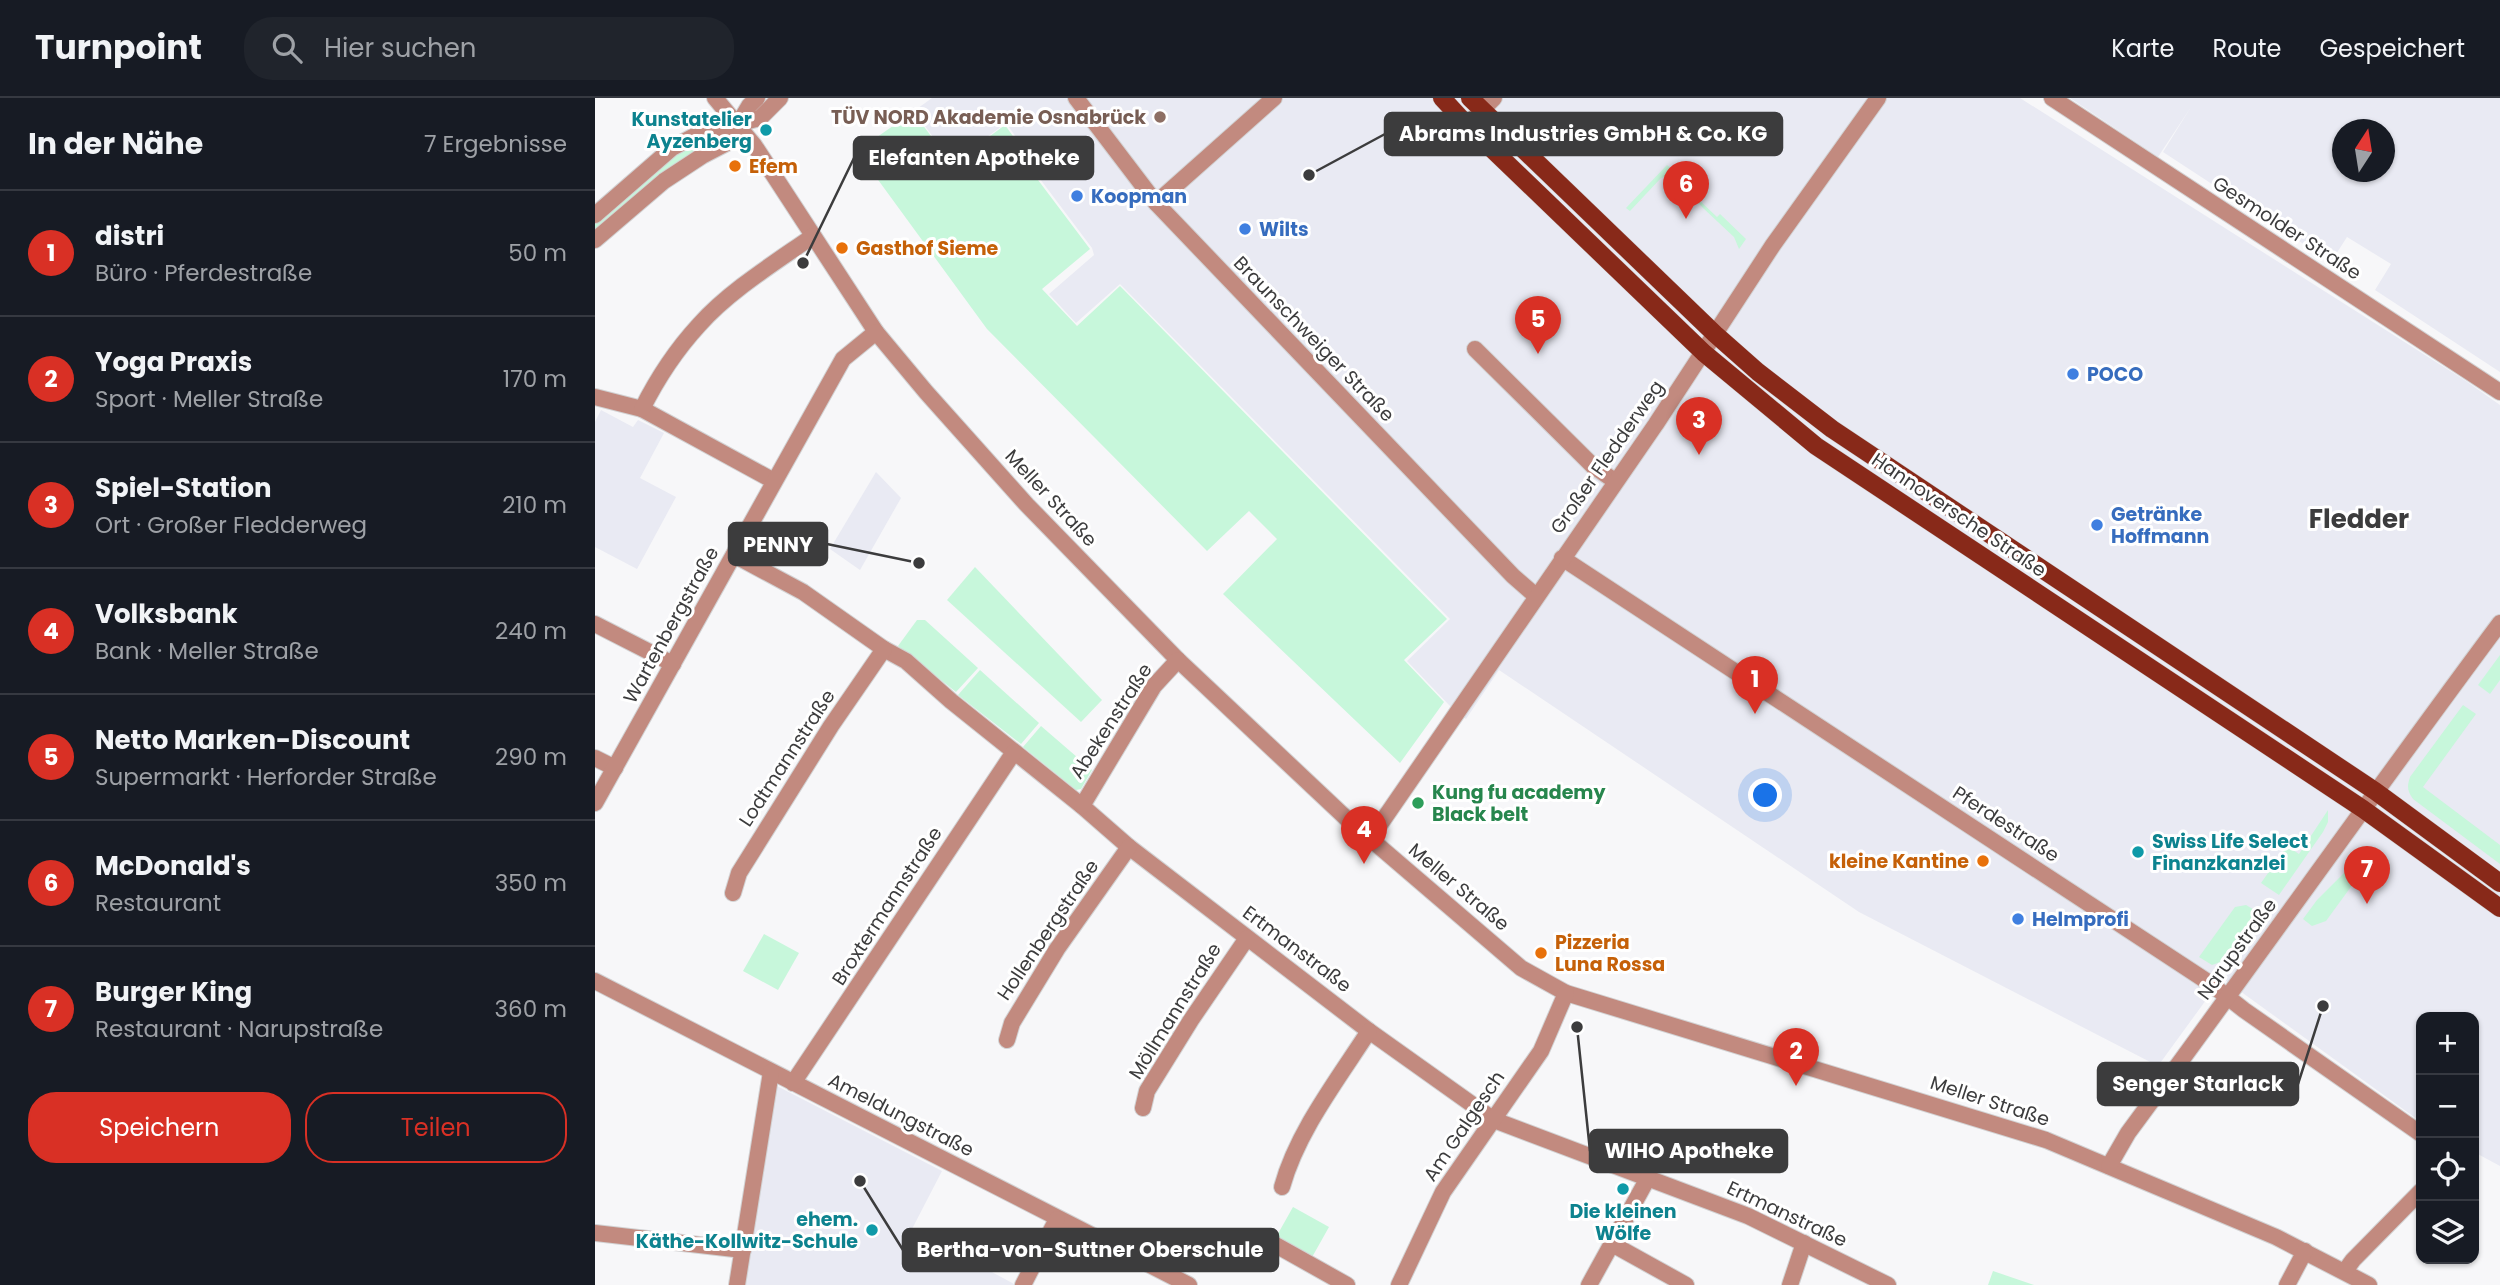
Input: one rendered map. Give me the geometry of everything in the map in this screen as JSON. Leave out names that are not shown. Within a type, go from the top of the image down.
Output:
[{"type":"main road","name":"Hannoversche Straße","points":[[1442,98],[1704,353],[1816,446],[2363,809],[2500,908]]},
{"type":"main road","name":"Hannoversche Straße","points":[[1482,102],[1715,334],[1758,372],[1832,429],[2375,791],[2500,883]]},
{"type":"street","name":"Meller Straße","points":[[715,98],[739,124],[876,332],[1024,502],[1178,660],[1370,839],[1521,968],[1566,993],[2026,1133],[2305,1251],[2369,1285]]},
{"type":"street","points":[[595,240],[664,181],[727,143],[749,106],[757,98]]},
{"type":"street","points":[[595,215],[672,148],[698,134],[760,118],[780,98]]},
{"type":"street","name":"Braunschweiger Straße","points":[[1076,98],[1156,203],[1513,576],[1536,596]]},
{"type":"street","points":[[1156,203],[1274,98]]},
{"type":"street","name":"Großer Fledderweg","points":[[1370,839],[1704,353],[1767,255],[1878,98]]},
{"type":"street","name":"Gesmolder Straße","points":[[2052,98],[2500,392]]},
{"type":"street","points":[[1467,125],[1482,102]]},
{"type":"street","points":[[642,409],[658,378],[699,324],[747,283],[813,236]]},
{"type":"street","name":"Wartenbergstraße","points":[[595,803],[843,359],[876,332]]},
{"type":"street","points":[[1475,349],[1593,466],[1615,481]]},
{"type":"street","points":[[595,397],[642,409],[774,481]]},
{"type":"street","name":"Ertmanstraße","points":[[734,555],[803,592],[884,649],[906,661],[1129,847],[1369,1031],[1493,1120],[1748,1216],[1888,1285]]},
{"type":"street","name":"Pferdestraße","points":[[1562,558],[2123,925],[2211,984],[2416,1130]]},
{"type":"street","name":"Narupstraße","points":[[2109,1166],[2128,1133],[2500,623]]},
{"type":"street","points":[[595,624],[673,664]]},
{"type":"street","name":"Lodtmannstraße","points":[[733,893],[739,873],[831,726],[884,649]]},
{"type":"street","name":"Abekenstraße","points":[[1082,806],[1154,686],[1178,660]]},
{"type":"street","name":"Broxtermannstraße","points":[[793,1083],[1014,752]]},
{"type":"street","points":[[595,758],[615,768]]},
{"type":"street","name":"Hollenbergstraße","points":[[1007,1040],[1012,1023],[1057,949],[1129,847]]},
{"type":"street","name":"Möllmannstraße","points":[[1143,1108],[1147,1091],[1247,938]]},
{"type":"street","name":"Ameldungstraße","points":[[595,981],[1189,1285]]},
{"type":"street","name":"Am Galgesch","points":[[1399,1285],[1443,1192],[1541,1051],[1566,993]]},
{"type":"street","points":[[1282,1187],[1289,1163],[1369,1031]]},
{"type":"street","points":[[737,1285],[771,1072]]},
{"type":"street","points":[[1589,1285],[1648,1178]]},
{"type":"street","points":[[2345,1271],[2416,1196]]},
{"type":"street","points":[[1023,1285],[1057,1219]]},
{"type":"street","points":[[595,1233],[743,1250]]},
{"type":"street","points":[[1265,1239],[1347,1285]]},
{"type":"street","points":[[1790,1285],[1804,1243]]},
{"type":"street","points":[[1612,1244],[1686,1285]]},
{"type":"street","points":[[2287,1285],[2305,1251]]},
{"type":"shaded area","points":[[932,98],[2020,98],[2466,381],[2500,405],[2500,1166],[2479,1155],[2479,1012],[2416,1012],[2416,1118],[2222,978],[2158,1066],[1859,912],[1499,670],[1466,719],[1407,661],[1450,619],[1120,284],[1076,323],[1049,294],[1094,255],[1092,248],[1037,175],[1039,169],[1006,123],[952,163],[914,111]]},
{"type":"shaded area","points":[[2070,98],[2500,98],[2500,372],[2375,290],[2391,264],[2347,237],[2331,262],[2163,152],[2191,107],[2158,157]]},
{"type":"shaded area","points":[[601,410],[633,427],[638,420],[664,433],[640,478],[676,497],[637,569],[595,547],[595,422]]},
{"type":"shaded area","points":[[876,472],[901,498],[860,570],[830,549]]},
{"type":"shaded area","points":[[775,1085],[942,1171],[912,1229],[1016,1285],[744,1285]]},
{"type":"green space","points":[[913,112],[952,164],[1005,125],[1037,170],[1035,176],[1090,249],[1042,289],[1077,326],[1120,286],[1447,619],[1404,660],[1444,702],[1400,763],[1223,594],[1277,539],[1249,511],[1207,551],[987,329],[857,151]]},
{"type":"green space","points":[[713,134],[717,140],[595,232],[595,222],[676,153]]},
{"type":"green space","points":[[1667,165],[1701,197],[1699,200],[1717,217],[1720,214],[1746,239],[1739,249],[1734,237],[1677,179],[1669,176],[1661,178],[1630,211],[1626,208]]},
{"type":"green space","points":[[975,567],[1102,700],[1081,722],[947,600]]},
{"type":"green space","points":[[917,620],[925,620],[978,668],[956,692],[898,646]]},
{"type":"green space","points":[[2500,655],[2500,680],[2490,694],[2478,685]]},
{"type":"green space","points":[[980,670],[1039,723],[1021,744],[958,695]]},
{"type":"green space","points":[[2463,705],[2476,714],[2423,787],[2500,845],[2500,864],[2413,799],[2409,791],[2410,777]]},
{"type":"green space","points":[[1041,726],[1092,770],[1081,789],[1076,790],[1023,747]]},
{"type":"green space","points":[[2328,810],[2328,822],[2323,832],[2279,895],[2261,883],[2287,846],[2299,854]]},
{"type":"green space","points":[[2361,856],[2369,862],[2326,921],[2312,926],[2303,919],[2317,900]]},
{"type":"green space","points":[[2246,905],[2263,915],[2229,959],[2212,965],[2199,957],[2235,907]]},
{"type":"green space","points":[[764,934],[799,953],[778,990],[743,971]]},
{"type":"green space","points":[[1293,1207],[1329,1227],[1311,1259],[1275,1239]]},
{"type":"green space","points":[[1993,1271],[2034,1285],[1988,1285]]},
{"type":"place","name":"TÜV NORD Akademie Osnabrück","points":[[1160,117]]},
{"type":"place","name":"Kunstatelier Ayzenberg","points":[[766,130]]},
{"type":"place","name":"Efem","points":[[735,166]]},
{"type":"place","name":"Abrams Industries GmbH & Co. KG","points":[[1309,175]]},
{"type":"place","name":"Koopman","points":[[1077,196]]},
{"type":"place","name":"McDonald's","points":[[1686,219]]},
{"type":"place","name":"Wilts","points":[[1245,229]]},
{"type":"place","name":"Gasthof Sieme","points":[[842,248]]},
{"type":"place","name":"Elefanten Apotheke","points":[[803,263]]},
{"type":"place","name":"Netto Marken-Discount","points":[[1538,354]]},
{"type":"place","name":"POCO","points":[[2073,374]]},
{"type":"place","name":"Spiel-Station","points":[[1699,455]]},
{"type":"place","name":"Getränke Hoffmann","points":[[2097,525]]},
{"type":"place","name":"PENNY","points":[[919,563]]},
{"type":"place","name":"distri","points":[[1755,714]]},
{"type":"place","name":"Kung fu academy Black belt","points":[[1418,803]]},
{"type":"place","name":"Swiss Life Select Finanzkanzlei","points":[[2138,852]]},
{"type":"place","name":"kleine Kantine","points":[[1983,861]]},
{"type":"place","name":"Volksbank","points":[[1364,864]]},
{"type":"place","name":"Burger King","points":[[2367,904]]},
{"type":"place","name":"Helmprofi","points":[[2018,919]]},
{"type":"place","name":"Pizzeria Luna Rossa","points":[[1541,953]]},
{"type":"place","name":"Senger Starlack","points":[[2323,1006]]},
{"type":"place","name":"WIHO Apotheke","points":[[1577,1027]]},
{"type":"place","name":"Yoga Praxis","points":[[1796,1086]]},
{"type":"place","name":"Bertha-von-Suttner Oberschule","points":[[860,1181]]},
{"type":"place","name":"Die kleinen Wölfe","points":[[1623,1189]]},
{"type":"place","name":"ehem. Käthe-Kollwitz-Schule","points":[[872,1230]]},
{"type":"district","name":"Fledder","points":[[2359,519]]}]
